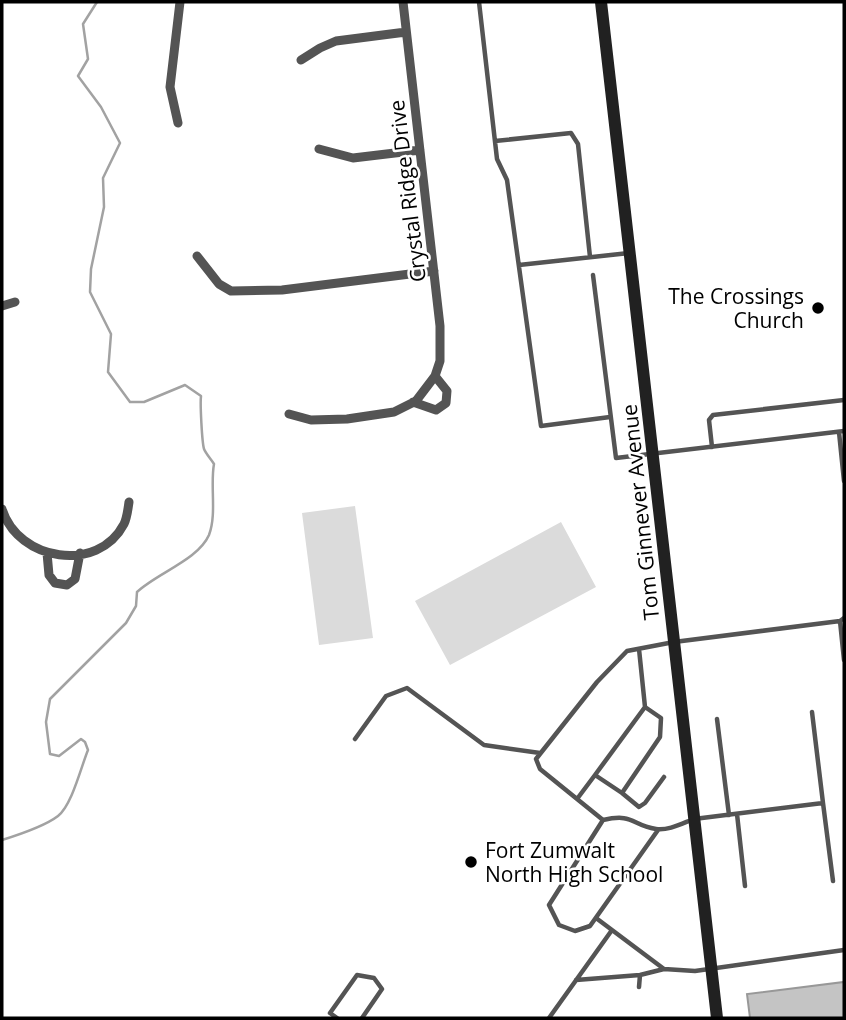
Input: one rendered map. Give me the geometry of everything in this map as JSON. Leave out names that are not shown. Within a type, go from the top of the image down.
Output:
[{"type":"main road","name":"Tom Ginnever Avenue","points":[[601,2],[717,1018]]},
{"type":"street","points":[[178,123],[170,87],[180,2]]},
{"type":"street","name":"Crystal Ridge Drive","points":[[289,414],[311,420],[348,419],[394,412],[413,402],[435,376],[440,361],[440,326],[403,2]]},
{"type":"street","points":[[301,60],[336,41],[406,32]]},
{"type":"street","points":[[319,149],[353,158],[420,150]]},
{"type":"street","points":[[197,256],[219,284],[231,291],[282,290],[434,271]]},
{"type":"street","points":[[2,306],[15,302]]},
{"type":"street","name":"Crystal Ridge Drive","points":[[413,402],[436,410],[446,403],[447,391],[435,376]]},
{"type":"street","points":[[2,509],[22,539],[47,553],[62,556],[94,551],[113,538],[125,523],[129,502]]},
{"type":"street","points":[[47,553],[49,575],[55,583],[66,585],[75,579],[80,553]]},
{"type":"lane","points":[[479,2],[497,159],[507,180],[541,426],[610,417]]},
{"type":"lane","points":[[495,141],[571,133],[578,144],[590,257]]},
{"type":"lane","points":[[519,265],[630,253]]},
{"type":"lane","points":[[593,275],[615,458],[841,431],[844,481]]},
{"type":"lane","points":[[712,447],[709,419],[713,415],[844,400]]},
{"type":"lane","points":[[603,820],[540,769],[536,758],[597,682],[627,651],[674,642],[842,620],[844,660]]},
{"type":"lane","points":[[577,799],[645,708],[639,649]]},
{"type":"lane","points":[[355,739],[386,696],[407,688],[484,745],[541,753]]},
{"type":"lane","points":[[622,793],[660,737],[661,718],[645,708]]},
{"type":"lane","points":[[812,712],[833,881]]},
{"type":"lane","points":[[717,719],[729,815]]},
{"type":"lane","points":[[595,775],[639,807],[664,777]]},
{"type":"lane","points":[[658,830],[590,926],[575,931],[559,925],[549,905],[603,820],[621,816],[658,830],[694,819],[823,803]]},
{"type":"lane","points":[[737,814],[745,886]]},
{"type":"lane","points":[[596,918],[664,969]]},
{"type":"lane","points":[[549,1018],[612,930]]},
{"type":"lane","points":[[576,980],[640,975],[664,969],[695,971],[844,950]]},
{"type":"lane","points":[[337,1018],[330,1013],[357,975],[374,978],[382,989],[362,1018]]},
{"type":"lane","points":[[639,987],[640,975]]},
{"type":"shaded area","points":[[355,506],[373,638],[319,645],[302,513]]},
{"type":"shaded area","points":[[561,522],[596,587],[450,665],[415,601]]},
{"type":"building","points":[[844,982],[844,1018],[750,1018],[747,994]]},
{"type":"waterway","points":[[2,840],[39,827],[63,811],[72,795],[88,750],[81,739],[59,756],[50,754],[46,722],[50,699],[126,623],[136,606],[137,592],[187,559],[204,544],[213,518],[214,464],[204,449],[201,396],[185,385],[144,402],[130,402],[108,372],[111,334],[90,292],[91,269],[104,207],[103,178],[120,143],[101,107],[78,76],[88,59],[83,24],[97,2]]},
{"type":"place","name":"The Crossings Church","points":[[818,308]]},
{"type":"place","name":"Fort Zumwalt North High School","points":[[471,862]]}]
